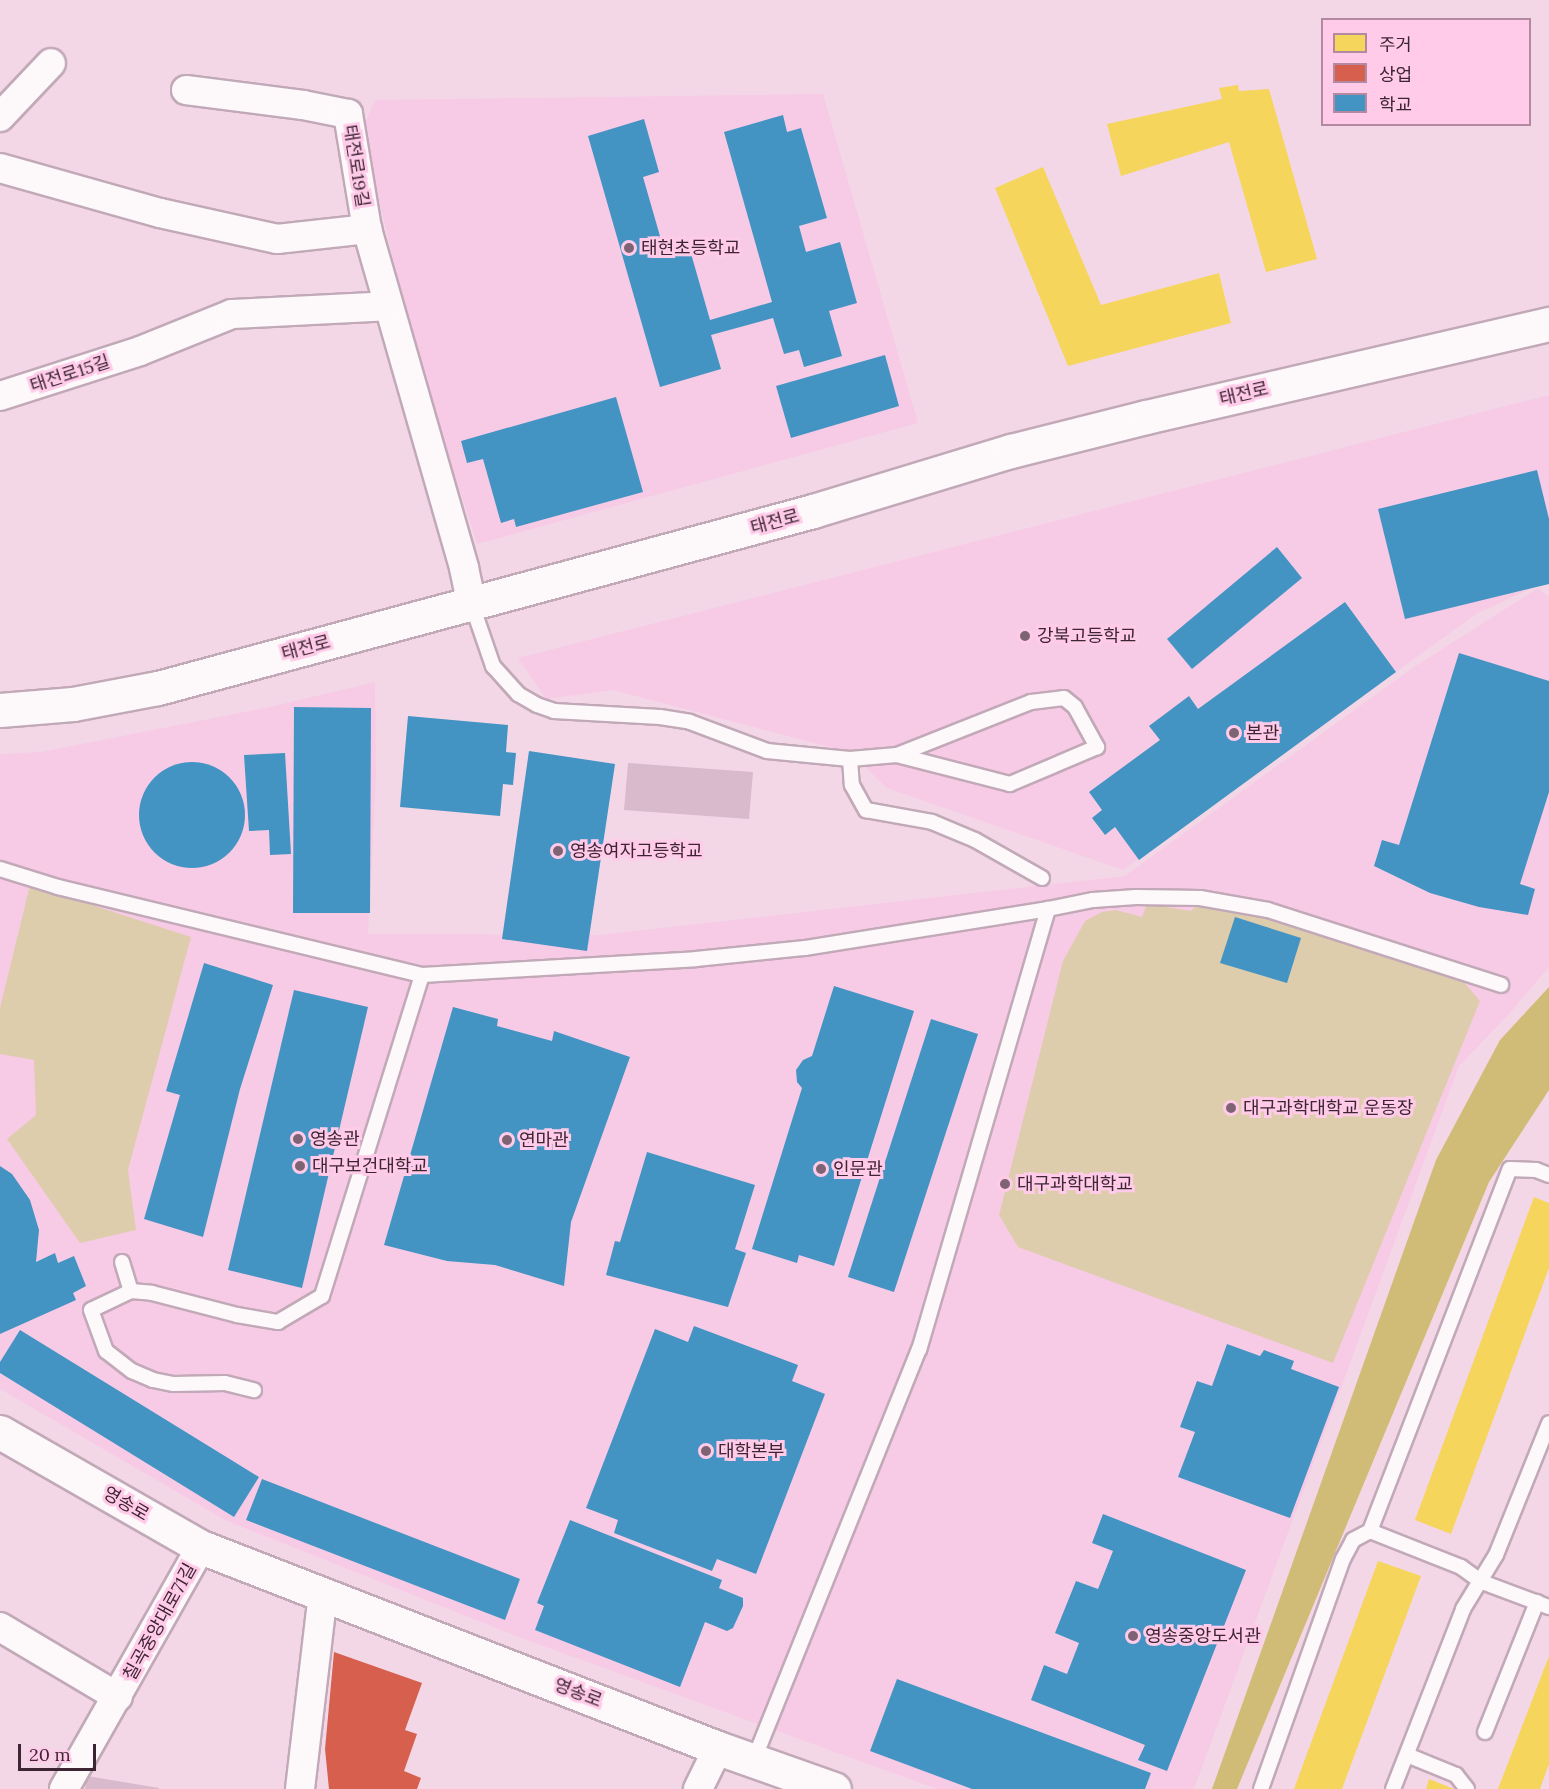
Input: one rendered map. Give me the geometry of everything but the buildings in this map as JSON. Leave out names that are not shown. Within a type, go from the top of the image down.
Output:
[{"type":"main road","name":"태전로","points":[[0,710],[73,704],[158,688],[813,512],[1011,451],[1157,414],[1549,324]]},
{"type":"main road","name":"영송로","points":[[0,1432],[201,1547],[718,1748],[834,1789]]},
{"type":"street","points":[[0,117],[51,63]]},
{"type":"street","name":"태전로19길","points":[[186,90],[303,105],[348,114],[367,229],[464,568],[472,605]]},
{"type":"street","points":[[0,168],[160,213],[278,239],[367,229]]},
{"type":"street","name":"태전로15길","points":[[0,396],[140,351],[232,314],[388,306]]},
{"type":"street","name":"칠곡중앙대로71길","points":[[64,1789],[201,1547]]},
{"type":"street","points":[[300,1789],[323,1594]]},
{"type":"street","name":"칠곡중앙대로71길","points":[[0,1628],[118,1697]]},
{"type":"street","points":[[698,1789],[718,1748]]},
{"type":"lane","points":[[472,605],[493,666],[518,694],[537,705],[554,711],[660,717],[690,722],[767,751],[850,759],[897,755],[1031,702],[1064,698],[1075,707],[1097,747],[1010,784],[897,755]]},
{"type":"lane","points":[[850,759],[852,785],[866,810],[932,822],[975,840],[1042,878]]},
{"type":"lane","points":[[0,868],[58,887],[422,975],[696,959],[805,948],[1093,900],[1137,897],[1200,898],[1268,910],[1501,985]]},
{"type":"lane","points":[[754,1759],[919,1349],[1048,909]]},
{"type":"lane","points":[[254,1390],[225,1383],[174,1384],[153,1380],[132,1371],[106,1351],[92,1310],[131,1291],[152,1293],[183,1303],[278,1322],[322,1296],[422,975]]},
{"type":"lane","points":[[1261,1789],[1343,1559],[1353,1540],[1370,1531],[1510,1169],[1536,1170],[1546,1174],[1549,1160]]},
{"type":"lane","points":[[122,1262],[131,1291]]},
{"type":"lane","points":[[1393,1789],[1463,1609],[1482,1582],[1496,1555],[1549,1423]]},
{"type":"lane","points":[[1370,1531],[1461,1567],[1482,1582],[1543,1604],[1485,1732]]},
{"type":"lane","points":[[1407,1755],[1456,1774],[1467,1789]]},
{"type":"shaded area","name":"태현초등학교","points":[[823,94],[918,423],[477,544],[419,364],[362,131],[375,100]]},
{"type":"shaded area","name":"강북고등학교","points":[[1549,395],[1549,580],[1476,614],[1123,870],[887,788],[849,752],[613,690],[546,699],[518,658]]},
{"type":"shaded area","name":"대구과학대학교","points":[[1538,588],[1549,597],[1549,967],[1509,1014],[1459,1066],[1194,1789],[937,1789],[516,1636],[227,1521],[0,1389],[0,754],[41,752],[270,707],[375,682],[376,779],[368,934],[599,935],[1125,876],[1411,669]]},
{"type":"shaded area","points":[[30,885],[191,937],[128,1170],[136,1230],[80,1243],[7,1139],[36,1115],[34,1060],[0,1054],[0,1008]]},
{"type":"shaded area","name":"대구과학대학교 운동장","points":[[1147,904],[1191,911],[1197,905],[1214,906],[1276,919],[1462,980],[1480,1001],[1333,1363],[1018,1247],[999,1215],[1063,961],[1085,921],[1102,912],[1116,910],[1142,917]]},
{"type":"shaded area","points":[[1549,987],[1549,1090],[1489,1182],[1237,1789],[1212,1789],[1436,1160],[1500,1040]]},
{"type":"place","name":"태현초등학교","points":[[629,248]]},
{"type":"place","name":"강북고등학교","points":[[1025,636]]},
{"type":"place","name":"본관","points":[[1234,733]]},
{"type":"place","name":"영송여자고등학교","points":[[558,851]]},
{"type":"place","name":"대구과학대학교 운동장","points":[[1231,1108]]},
{"type":"place","name":"영송관","points":[[298,1139]]},
{"type":"place","name":"연마관","points":[[507,1140]]},
{"type":"place","name":"대구보건대학교","points":[[300,1166]]},
{"type":"place","name":"인문관","points":[[821,1169]]},
{"type":"place","name":"대구과학대학교","points":[[1005,1184]]},
{"type":"place","name":"대학본부","points":[[706,1451]]},
{"type":"place","name":"영송중앙도서관","points":[[1133,1636]]}]
